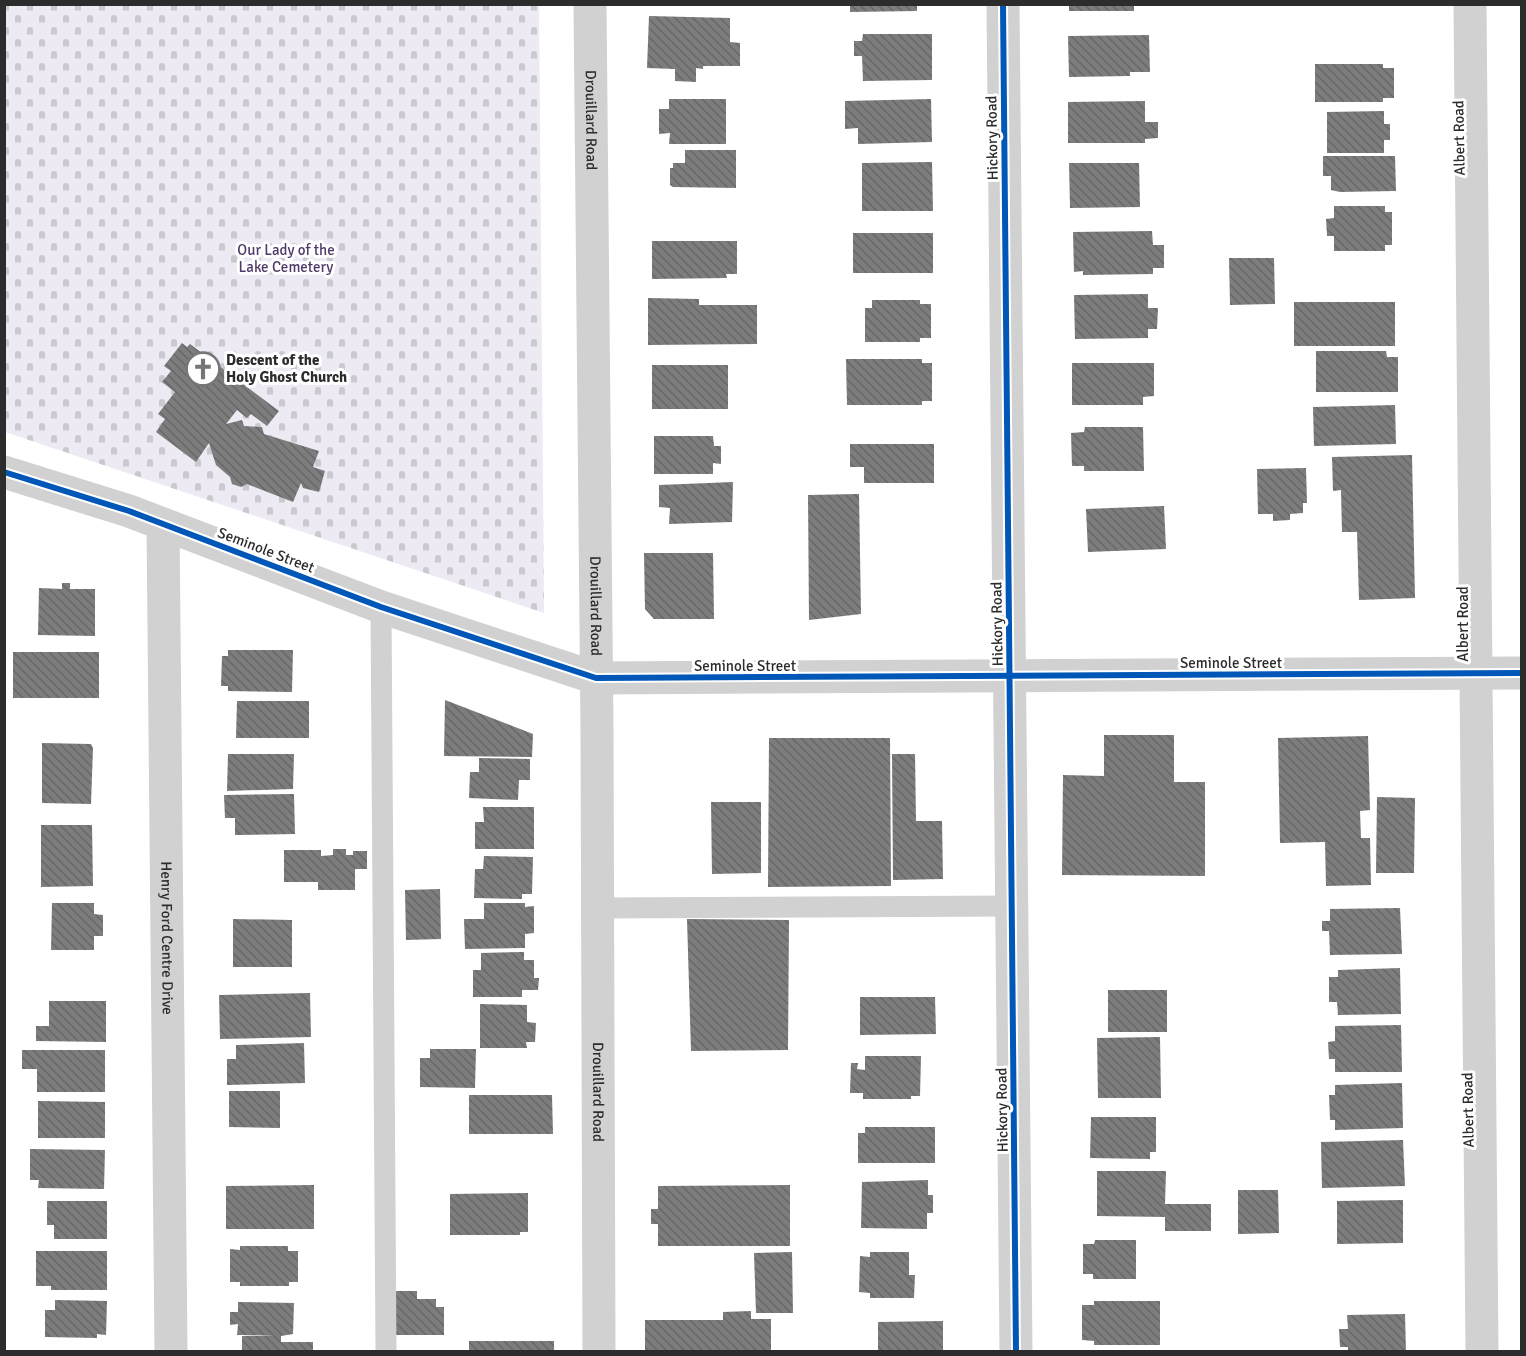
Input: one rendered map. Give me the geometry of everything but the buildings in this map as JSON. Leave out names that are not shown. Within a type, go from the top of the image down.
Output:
[{"type":"street","name":"Drouillard Road","points":[[590,4],[597,731],[599,1352]]},
{"type":"street","name":"Hickory Road","points":[[1003,4],[1016,1352]]},
{"type":"street","name":"Albert Road","points":[[1470,4],[1482,1352]]},
{"type":"street","name":"Seminole Street","points":[[4,472],[129,511],[381,607],[596,678],[1521,673]]},
{"type":"street","name":"Henry Ford Centre Drive","points":[[163,524],[171,1352]]},
{"type":"lane","points":[[381,607],[386,1352]]},
{"type":"lane","points":[[597,908],[1012,906]]},
{"type":"green space","name":"Our Lady of the Lake Cemetery","points":[[5,5],[539,5],[544,613],[5,432]]},
{"type":"cycle path","points":[[1003,4],[1016,1352]]},
{"type":"cycle path","points":[[4,472],[129,511],[381,607],[596,678],[1522,673]]},
{"type":"place","name":"Descent of the Holy Ghost Church","points":[[203,369]]}]
